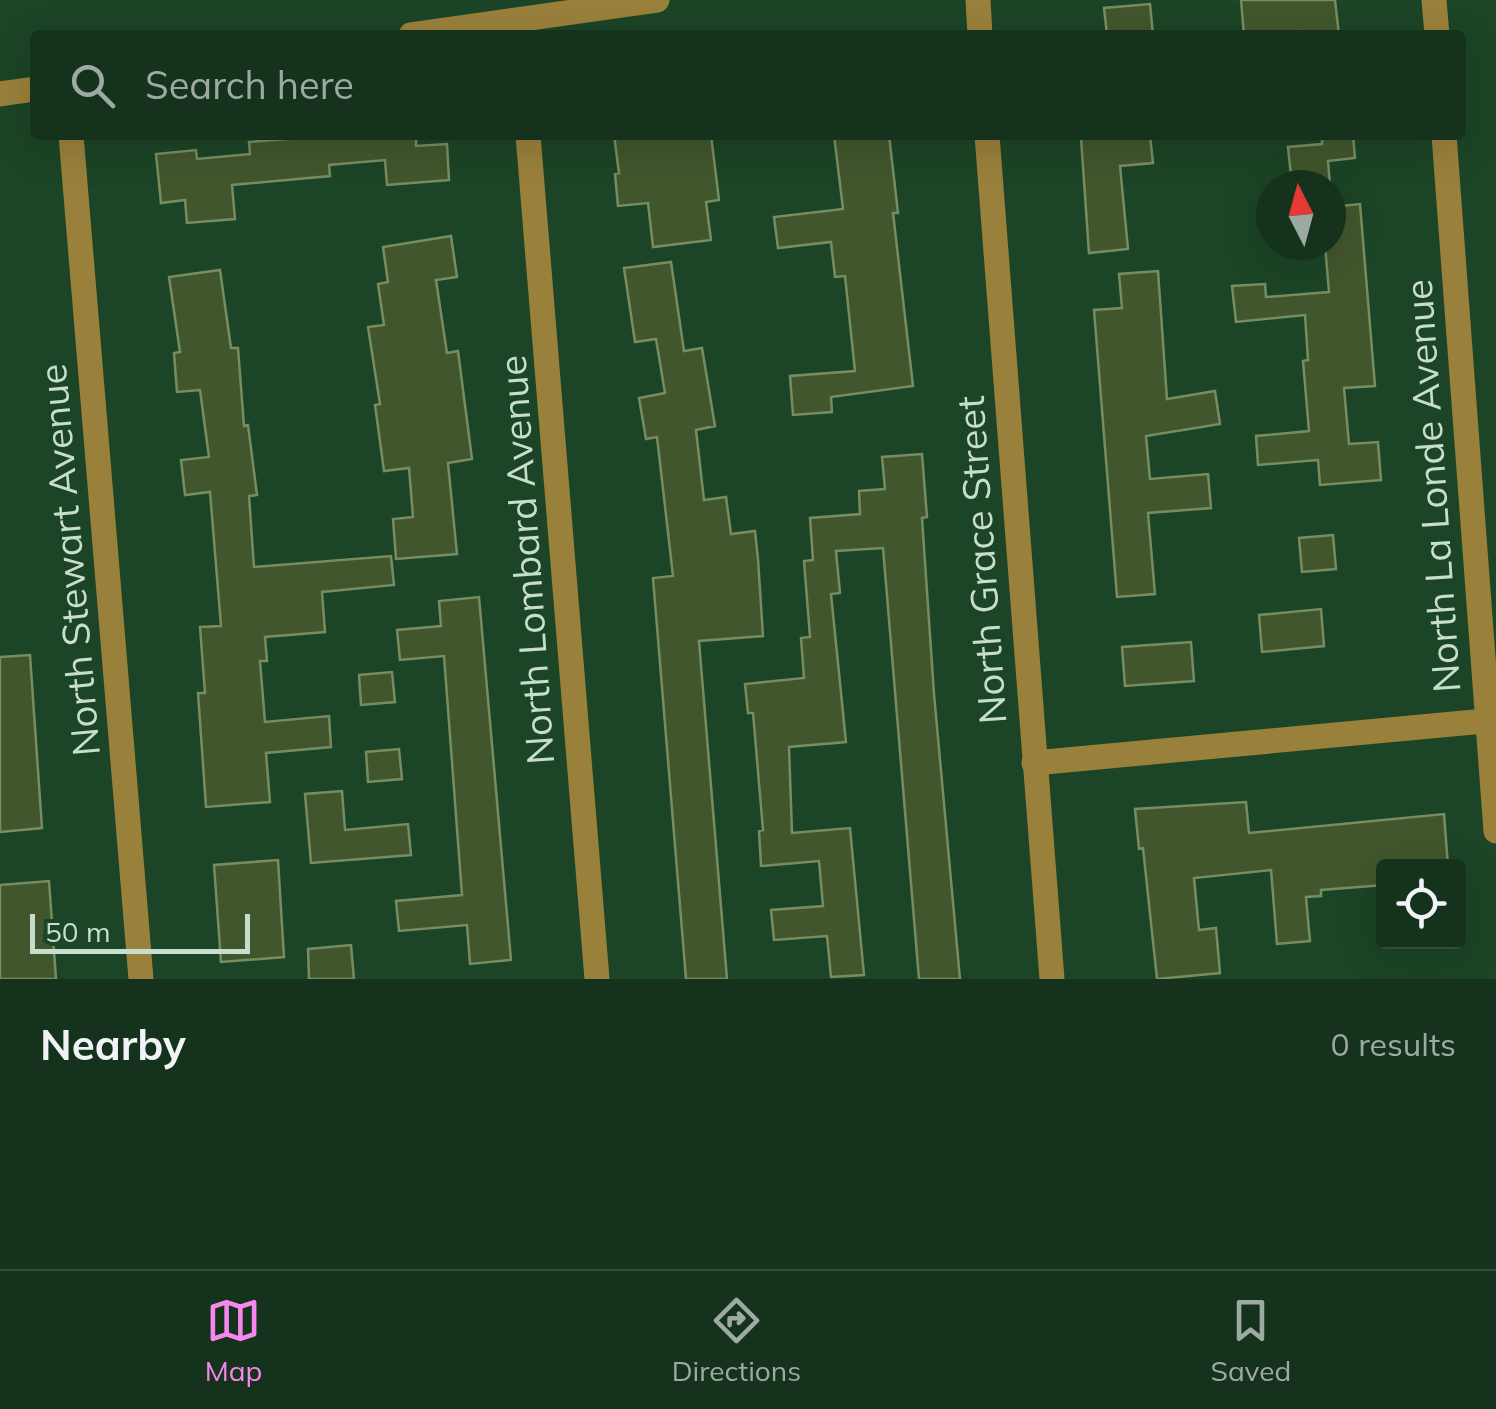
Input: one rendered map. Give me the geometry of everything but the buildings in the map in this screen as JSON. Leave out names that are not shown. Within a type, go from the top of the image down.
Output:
[{"type":"street","points":[[478,30],[518,27],[657,0]]},
{"type":"street","points":[[978,0],[980,30]]},
{"type":"street","points":[[1434,0],[1437,30]]},
{"type":"street","points":[[0,94],[30,91]]},
{"type":"street","name":"North Stewart Avenue","points":[[72,140],[141,979]]},
{"type":"street","name":"North Lombard Avenue","points":[[528,140],[597,979]]},
{"type":"street","name":"North Grace Street","points":[[988,140],[1052,979]]},
{"type":"street","name":"North La Londe Avenue","points":[[1444,140],[1491,720],[1496,831]]},
{"type":"street","points":[[1034,763],[1491,720]]}]
